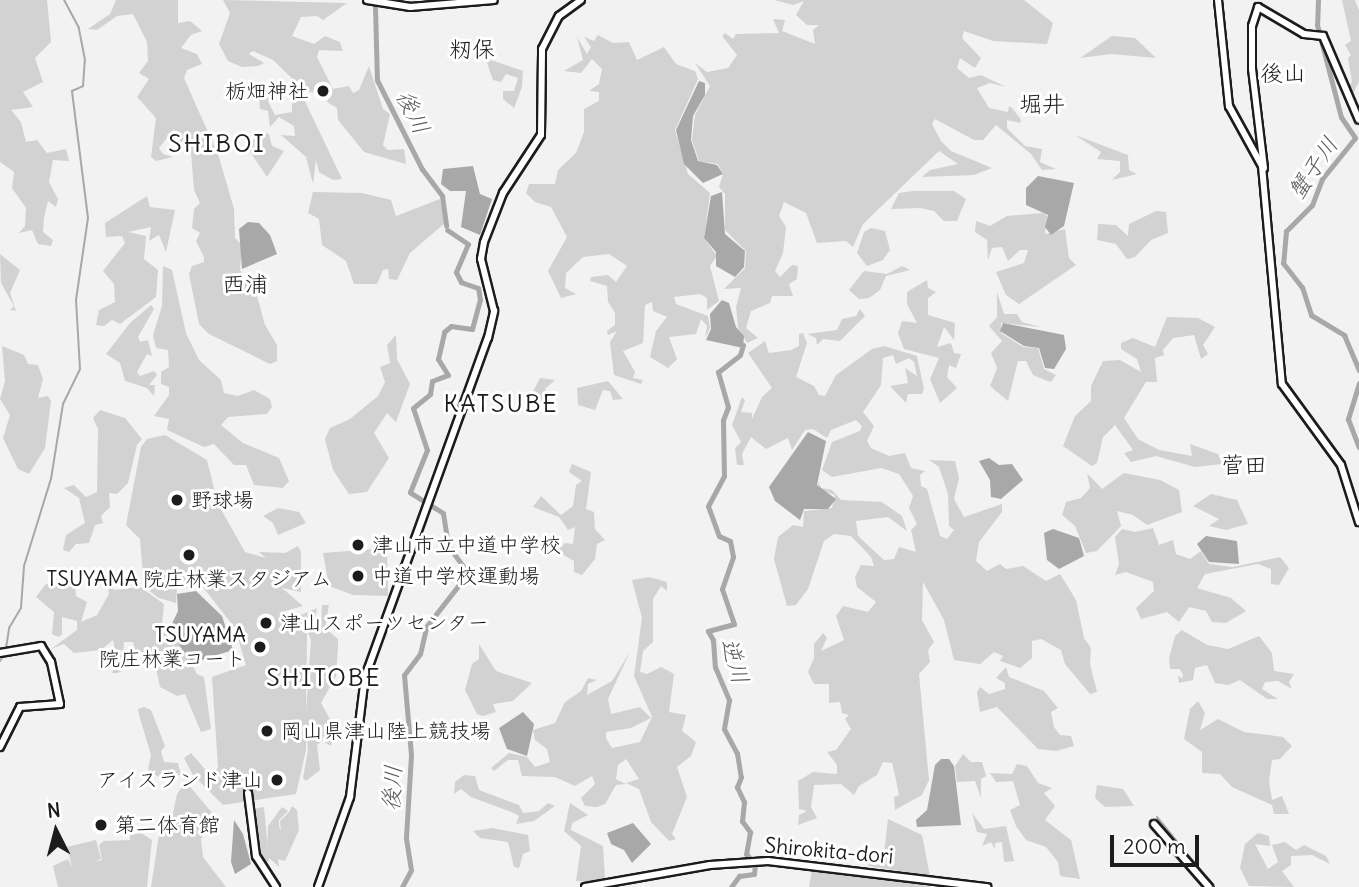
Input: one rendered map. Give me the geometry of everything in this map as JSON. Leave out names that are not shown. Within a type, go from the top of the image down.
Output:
[{"type":"main road","points":[[367,0],[410,6],[494,0]]},
{"type":"main road","points":[[318,887],[350,797],[365,677],[470,399],[494,316],[481,264],[484,242],[498,203],[543,128],[538,71],[542,49],[559,16],[581,0]]},
{"type":"main road","points":[[1218,0],[1229,106],[1257,153],[1263,173]]},
{"type":"main road","points":[[1359,120],[1320,36],[1297,30],[1258,7],[1251,34],[1282,384],[1341,465],[1359,522]]},
{"type":"main road","points":[[0,747],[20,707],[60,704],[51,662],[43,648],[3,653]]},
{"type":"main road","points":[[248,793],[256,856],[276,887]]},
{"type":"main road","points":[[1154,824],[1209,887]]},
{"type":"main road","name":"Shirokita-dori","points":[[585,887],[710,865],[768,861],[987,887]]},
{"type":"shaded area","points":[[0,0],[47,0],[51,42],[35,58],[43,82],[23,92],[33,107],[11,110],[21,122],[26,142],[37,140],[47,153],[66,149],[69,161],[53,160],[49,182],[58,199],[56,207],[48,201],[44,218],[43,232],[53,240],[51,246],[38,244],[32,230],[19,233],[25,226],[26,208],[12,188],[14,172],[0,162]]},
{"type":"shaded area","points":[[116,0],[178,0],[178,23],[190,21],[202,31],[191,35],[181,48],[197,54],[202,64],[187,70],[184,78],[219,157],[234,209],[235,238],[242,245],[240,270],[257,296],[265,325],[277,345],[277,361],[270,364],[209,334],[199,324],[189,274],[192,266],[204,262],[204,257],[196,241],[200,233],[192,228],[194,209],[200,203],[194,190],[191,153],[184,151],[174,129],[159,148],[163,154],[173,157],[156,161],[151,157],[156,118],[137,97],[149,79],[139,73],[148,61],[147,42],[133,14],[117,16],[97,30],[88,29],[110,14]]},
{"type":"shaded area","points":[[223,0],[347,3],[323,20],[317,16],[301,17],[292,36],[314,44],[325,36],[340,42],[343,51],[319,50],[317,57],[333,89],[349,86],[353,93],[359,90],[369,66],[383,109],[390,114],[383,145],[388,150],[404,149],[406,164],[364,152],[338,120],[337,108],[327,102],[331,90],[327,85],[317,88],[316,93],[305,91],[273,60],[253,51],[249,54],[264,63],[242,67],[228,61],[219,44],[230,13]]},
{"type":"shaded area","points":[[774,0],[1024,0],[1053,23],[1047,44],[993,41],[964,31],[962,38],[981,58],[975,68],[960,58],[957,68],[969,78],[981,75],[1006,87],[990,83],[977,88],[989,108],[1008,112],[1009,106],[1012,108],[1021,120],[1020,123],[1007,120],[1007,128],[1025,146],[1042,149],[1040,162],[1056,169],[1042,170],[1031,154],[996,125],[983,140],[974,140],[935,119],[932,124],[941,141],[951,151],[992,168],[974,175],[922,177],[930,170],[958,164],[939,151],[863,224],[853,247],[846,241],[817,243],[806,213],[784,202],[779,216],[786,227],[783,253],[775,271],[780,277],[792,265],[798,266],[797,279],[789,284],[793,296],[772,296],[770,303],[751,311],[746,328],[758,338],[747,343],[738,328],[736,307],[741,288],[724,289],[745,268],[746,251],[725,230],[725,194],[719,187],[723,174],[718,164],[699,161],[692,140],[695,115],[710,86],[695,63],[707,72],[728,68],[737,55],[722,36],[725,33],[733,39],[736,34],[779,33],[773,19],[785,20],[782,31],[815,44],[813,30],[819,25],[807,25],[796,15],[804,1],[793,5]]},
{"type":"shaded area","points":[[1342,0],[1355,0],[1359,10],[1359,81],[1354,92],[1347,88],[1352,82],[1348,58],[1351,55],[1345,45],[1351,41]]},
{"type":"shaded area","points":[[598,35],[613,43],[629,42],[637,60],[664,47],[676,64],[695,71],[698,79],[675,130],[688,174],[710,193],[704,238],[717,256],[710,266],[719,301],[707,310],[707,298],[700,294],[674,297],[676,304],[708,316],[710,328],[705,338],[707,326],[701,319],[696,334],[669,337],[677,359],[668,368],[650,357],[656,331],[667,317],[653,311],[652,302],[645,305],[643,343],[623,351],[635,372],[633,378],[643,380],[641,384],[614,375],[610,342],[617,331],[608,335],[607,331],[615,325],[615,313],[608,302],[607,286],[590,281],[591,277],[608,275],[616,282],[627,266],[609,254],[583,257],[566,273],[565,288],[576,294],[561,298],[548,271],[567,237],[551,207],[535,202],[526,193],[529,184],[555,184],[558,170],[576,153],[584,132],[584,109],[599,101],[599,92],[589,91],[599,84],[602,69],[592,59],[581,73],[564,71],[583,60],[577,37],[587,54],[591,47],[584,37],[594,41]]},
{"type":"shaded area","points":[[1112,36],[1135,38],[1156,58],[1111,54],[1080,58]]},
{"type":"shaded area","points":[[491,60],[523,71],[522,87],[514,108],[503,99],[503,91],[514,91],[518,78],[506,74],[501,82],[493,80],[487,63]]},
{"type":"shaded area","points":[[699,81],[705,83],[705,95],[693,116],[691,140],[698,161],[717,165],[723,174],[703,183],[684,164],[676,130]]},
{"type":"shaded area","points":[[272,86],[268,101],[275,115],[292,112],[292,87],[301,93],[342,179],[333,180],[319,172],[316,160],[313,184],[306,157],[281,135],[295,136],[294,126],[279,117],[270,127],[268,111],[260,109],[259,97]]},
{"type":"shaded area","points":[[262,132],[269,134],[272,146],[284,151],[267,177],[246,146]]},
{"type":"shaded area","points":[[1075,135],[1128,155],[1129,170],[1137,174],[1112,180],[1120,172],[1120,161],[1097,159],[1101,152]]},
{"type":"shaded area","points":[[473,166],[480,194],[492,199],[480,235],[461,227],[466,191],[450,191],[441,184],[443,169]]},
{"type":"shaded area","points":[[1038,176],[1074,183],[1064,226],[1051,235],[1045,227],[1048,215],[1026,205],[1026,188]]},
{"type":"shaded area","points":[[954,191],[966,199],[957,221],[944,221],[934,211],[920,208],[891,209],[899,193]]},
{"type":"shaded area","points":[[313,192],[362,193],[391,200],[396,216],[440,199],[445,223],[410,253],[397,280],[389,279],[388,269],[383,270],[377,284],[354,284],[346,261],[322,245],[319,219],[308,213]]},
{"type":"shaded area","points":[[722,192],[725,234],[745,251],[744,267],[735,277],[716,266],[716,252],[704,238],[711,196]]},
{"type":"shaded area","points":[[147,196],[150,207],[175,210],[166,252],[159,235],[149,241],[151,227],[128,232],[146,236],[144,259],[158,270],[156,297],[120,324],[112,320],[104,326],[96,325],[99,310],[115,302],[114,284],[103,271],[125,243],[122,236],[106,237],[105,223]]},
{"type":"shaded area","points":[[1156,211],[1166,212],[1168,233],[1151,240],[1135,257],[1127,259],[1116,244],[1097,240],[1098,224],[1116,225],[1128,236],[1129,224]]},
{"type":"shaded area","points":[[1043,213],[1047,216],[1045,234],[1065,229],[1069,258],[1076,265],[1019,304],[1006,295],[996,272],[1024,263],[1028,250],[1020,250],[1008,261],[1002,247],[992,248],[988,260],[987,240],[975,232],[976,221],[990,226],[1007,216]]},
{"type":"shaded area","points":[[248,222],[259,223],[270,235],[277,254],[242,269],[239,229]]},
{"type":"shaded area","points":[[871,228],[885,231],[890,250],[883,260],[867,266],[857,253],[864,232]]},
{"type":"shaded area","points":[[0,254],[20,270],[10,293],[16,311],[10,310],[14,306],[1,283]]},
{"type":"shaded area","points":[[163,266],[172,270],[186,333],[199,360],[221,380],[224,393],[238,396],[254,390],[270,399],[272,407],[267,414],[228,417],[221,425],[243,443],[279,458],[289,481],[283,488],[254,485],[246,465],[234,465],[214,444],[204,447],[167,430],[169,419],[154,416],[169,395],[169,387],[161,384],[161,372],[169,367],[168,350],[156,348],[153,335],[162,306]]},
{"type":"shaded area","points":[[902,266],[910,270],[886,276],[880,290],[869,298],[859,299],[849,290],[864,271],[887,274]]},
{"type":"shaded area","points":[[927,280],[928,288],[936,292],[928,298],[928,315],[955,323],[954,340],[944,327],[937,347],[951,343],[954,353],[961,354],[956,368],[949,365],[947,377],[957,388],[940,403],[930,379],[939,358],[904,349],[898,333],[902,321],[917,323],[907,304],[907,292]]},
{"type":"shaded area","points":[[997,292],[1004,314],[1017,314],[1022,322],[1041,327],[1001,323],[1001,333],[1023,347],[1038,348],[1044,369],[1056,375],[1051,382],[1045,380],[1033,375],[1026,361],[1018,361],[1008,401],[990,386],[997,368],[991,353],[1002,341],[989,326],[997,317]]},
{"type":"shaded area","points":[[722,300],[729,303],[736,327],[744,336],[743,348],[706,340],[711,329],[710,314]]},
{"type":"shaded area","points":[[151,305],[154,309],[138,337],[140,342],[148,340],[152,356],[147,354],[137,372],[140,376],[154,371],[157,375],[149,385],[155,385],[154,396],[147,388],[125,381],[120,363],[106,354],[130,323]]},
{"type":"shaded area","points":[[860,309],[865,316],[840,341],[823,339],[817,345],[816,338],[807,334],[837,330],[842,319],[856,316]]},
{"type":"shaded area","points":[[1167,317],[1198,318],[1215,327],[1203,345],[1208,354],[1201,359],[1194,335],[1173,338],[1163,350],[1164,355],[1155,358],[1157,382],[1146,382],[1124,418],[1138,439],[1159,450],[1192,456],[1190,444],[1218,454],[1222,464],[1195,467],[1156,456],[1131,462],[1124,453],[1133,450],[1115,425],[1103,437],[1097,463],[1092,466],[1063,446],[1075,416],[1091,401],[1091,386],[1103,361],[1120,360],[1141,372],[1137,359],[1121,349],[1121,343],[1133,338],[1155,347]]},
{"type":"shaded area","points":[[1003,323],[1064,335],[1066,349],[1054,369],[1045,368],[1039,348],[1024,346],[1000,331]]},
{"type":"shaded area","points":[[803,333],[807,343],[796,377],[814,386],[819,395],[825,396],[836,375],[872,349],[884,346],[917,356],[924,389],[922,394],[908,394],[906,403],[890,386],[908,383],[905,368],[917,376],[914,362],[909,358],[896,364],[893,355],[883,358],[881,385],[863,412],[874,426],[867,441],[871,448],[889,456],[905,453],[911,468],[925,471],[920,475],[921,486],[927,489],[940,536],[947,539],[954,530],[949,526],[948,494],[939,467],[929,460],[955,461],[959,478],[954,499],[964,517],[1002,504],[1002,512],[979,542],[976,561],[987,571],[1000,564],[1006,569],[1023,566],[1046,581],[1060,574],[1076,600],[1084,638],[1091,648],[1090,664],[1097,692],[1090,694],[1065,664],[1061,650],[1041,639],[1032,641],[1032,658],[1020,668],[1000,661],[1003,656],[994,652],[980,664],[954,660],[944,620],[923,582],[922,620],[934,642],[928,650],[930,662],[919,674],[929,780],[922,795],[895,810],[894,797],[899,795],[892,763],[883,762],[877,775],[859,786],[854,795],[841,784],[814,785],[811,807],[817,818],[798,825],[799,815],[807,811],[799,809],[798,781],[813,772],[837,774],[837,765],[827,752],[836,750],[851,729],[845,719],[849,715],[842,713],[840,702],[829,703],[829,684],[814,684],[808,672],[814,658],[814,644],[823,633],[827,638],[821,651],[844,640],[836,616],[843,606],[868,612],[876,602],[857,587],[855,577],[861,565],[874,566],[871,557],[851,536],[834,534],[824,541],[808,589],[796,605],[787,606],[774,559],[778,537],[793,525],[803,527],[804,511],[832,508],[835,495],[819,489],[818,481],[821,488],[832,490],[841,500],[882,502],[902,516],[907,531],[888,517],[856,521],[858,536],[884,560],[894,559],[899,547],[916,552],[911,530],[917,524],[909,508],[913,496],[899,474],[881,468],[832,477],[822,470],[832,442],[860,431],[862,426],[856,420],[831,430],[827,438],[813,429],[805,430],[792,450],[788,438],[766,449],[751,437],[742,454],[744,465],[737,465],[735,448],[741,442],[732,425],[742,397],[745,400],[741,412],[752,413],[752,419],[762,397],[772,388],[748,353],[765,341],[769,353],[791,350],[799,346],[799,334]]},
{"type":"shaded area","points":[[396,335],[397,359],[410,384],[396,422],[387,413],[374,433],[389,458],[367,492],[349,494],[333,470],[325,439],[330,428],[350,419],[378,396],[385,382],[380,367],[390,363],[387,345]]},
{"type":"shaded area","points":[[2,346],[24,355],[28,364],[38,365],[43,379],[38,398],[48,396],[51,401],[45,448],[29,474],[18,469],[3,438],[10,415],[0,399],[5,381]]},
{"type":"shaded area","points":[[540,378],[555,380],[545,389],[554,409],[548,412],[543,405],[535,404],[528,410],[526,405]]},
{"type":"shaded area","points":[[608,381],[623,399],[613,400],[610,391],[603,390],[595,410],[578,405],[577,388]]},
{"type":"shaded area","points":[[100,410],[125,418],[142,439],[137,445],[128,483],[117,494],[109,493],[110,507],[101,516],[103,523],[95,525],[89,543],[76,544],[69,552],[63,550],[66,535],[85,523],[79,498],[64,488],[74,485],[86,497],[97,492],[98,429],[93,418]]},
{"type":"shaded area","points":[[808,432],[826,441],[817,485],[836,499],[828,509],[804,509],[800,520],[775,501],[769,487]]},
{"type":"shaded area","name":"津山スポーツセンター","points":[[165,435],[207,460],[218,504],[245,552],[266,558],[259,552],[285,553],[298,546],[301,552],[301,592],[282,588],[303,606],[282,612],[283,617],[298,616],[307,634],[306,712],[311,640],[301,615],[317,608],[315,620],[321,627],[322,605],[329,605],[325,628],[338,639],[336,676],[321,703],[335,728],[331,746],[322,741],[317,745],[320,770],[306,781],[303,778],[308,750],[306,727],[306,750],[296,794],[223,805],[193,775],[184,758],[191,753],[210,775],[218,768],[212,677],[246,665],[235,628],[202,586],[177,589],[176,603],[159,598],[144,587],[140,539],[126,525],[141,447],[147,439]]},
{"type":"shaded area","points":[[989,458],[999,465],[1012,464],[1023,480],[1001,499],[991,497],[990,480],[979,461]]},
{"type":"shaded area","points":[[572,464],[591,472],[586,509],[594,512],[595,529],[605,540],[597,544],[595,559],[582,575],[574,572],[574,561],[557,551],[565,543],[573,544],[575,527],[568,530],[559,517],[533,507],[541,496],[561,515],[573,506],[576,485],[582,481],[569,472]]},
{"type":"shaded area","points":[[1087,473],[1102,489],[1124,473],[1160,480],[1179,490],[1182,512],[1147,525],[1133,515],[1117,511],[1121,526],[1097,551],[1086,553],[1075,526],[1062,515],[1066,502],[1081,498],[1090,488]]},
{"type":"shaded area","points":[[1211,494],[1237,500],[1248,524],[1226,530],[1209,526],[1219,519],[1193,506]]},
{"type":"shaded area","points":[[278,508],[299,512],[306,523],[278,535],[273,523],[263,516]]},
{"type":"shaded area","points":[[1153,528],[1159,545],[1173,540],[1176,554],[1190,559],[1201,551],[1209,564],[1233,567],[1280,557],[1289,568],[1279,585],[1271,584],[1271,569],[1258,564],[1205,574],[1197,588],[1231,598],[1246,611],[1226,623],[1212,622],[1206,611],[1189,607],[1179,622],[1167,612],[1141,619],[1136,608],[1154,591],[1153,582],[1126,572],[1115,575],[1119,564],[1115,537],[1122,529],[1135,532]]},
{"type":"shaded area","points":[[1053,529],[1079,538],[1084,556],[1059,569],[1047,560],[1044,533]]},
{"type":"shaded area","points":[[1206,536],[1237,541],[1239,564],[1209,562],[1197,544]]},
{"type":"shaded area","name":"中道中学校運動場","points":[[387,548],[388,596],[353,595],[329,586],[323,553]]},
{"type":"shaded area","points":[[66,577],[75,583],[76,596],[87,602],[81,622],[97,615],[109,594],[107,578],[114,590],[140,587],[164,604],[162,624],[180,642],[197,674],[204,677],[211,729],[201,732],[185,694],[177,696],[160,687],[154,659],[136,653],[133,642],[124,642],[122,671],[117,673],[112,673],[117,660],[113,640],[101,650],[74,653],[64,644],[51,649],[77,630],[77,621],[62,617],[62,635],[58,637],[52,634],[54,612],[36,597],[45,585]]},
{"type":"shaded area","points":[[649,577],[667,582],[667,591],[661,586],[653,599],[653,642],[643,651],[640,672],[647,674],[661,667],[674,674],[669,712],[686,715],[682,731],[696,742],[691,756],[677,767],[687,797],[672,834],[676,839],[669,841],[651,822],[639,789],[626,783],[639,779],[626,759],[618,765],[616,779],[626,784],[616,785],[605,804],[597,807],[585,806],[581,798],[595,784],[592,776],[575,786],[555,777],[522,776],[518,760],[508,760],[494,771],[491,768],[509,753],[527,757],[535,767],[550,762],[547,749],[535,740],[533,730],[555,723],[565,702],[581,691],[588,678],[597,680],[588,684],[587,695],[612,681],[630,652],[608,699],[611,714],[640,707],[651,718],[631,728],[606,732],[606,738],[612,748],[640,742],[652,717],[634,676],[642,618],[632,580]]},
{"type":"shaded area","points":[[196,591],[222,616],[233,650],[192,663],[169,630],[178,611],[177,594]]},
{"type":"shaded area","points":[[1182,630],[1207,645],[1228,649],[1259,636],[1272,653],[1274,671],[1294,674],[1289,682],[1292,689],[1278,681],[1265,682],[1262,689],[1278,699],[1267,699],[1240,680],[1228,685],[1215,683],[1207,665],[1195,668],[1193,680],[1179,683],[1178,675],[1182,679],[1183,675],[1180,669],[1170,669],[1169,658],[1175,636]]},
{"type":"shaded area","points":[[479,644],[496,671],[532,683],[513,701],[493,704],[496,712],[483,716],[477,714],[465,690],[472,664],[479,659]]},
{"type":"shaded area","points":[[1006,667],[1009,677],[1044,691],[1058,708],[1051,712],[1054,727],[1060,735],[1071,736],[1074,746],[1056,751],[1038,749],[997,707],[980,712],[977,692],[980,687],[989,694],[1005,689],[1005,683],[996,678]]},
{"type":"shaded area","points":[[1198,701],[1205,713],[1200,730],[1218,719],[1244,732],[1283,737],[1292,746],[1280,759],[1272,760],[1269,781],[1272,800],[1282,796],[1289,814],[1274,814],[1272,805],[1232,787],[1220,774],[1202,773],[1202,752],[1184,739],[1190,709]]},
{"type":"shaded area","points":[[144,707],[151,710],[165,746],[161,751],[164,762],[178,763],[181,775],[160,778],[148,770],[151,755],[138,709]]},
{"type":"shaded area","points":[[523,712],[534,724],[527,756],[507,749],[499,728]]},
{"type":"shaded area","points":[[963,754],[971,762],[982,762],[986,776],[981,779],[981,798],[975,781],[957,782],[955,766]]},
{"type":"shaded area","points":[[941,759],[949,759],[954,766],[961,825],[917,827],[916,820],[927,810],[935,765]]},
{"type":"shaded area","points":[[1017,764],[1027,766],[1038,783],[1052,788],[1044,793],[1055,806],[1045,820],[1071,840],[1080,879],[1060,876],[1058,862],[1046,847],[1026,840],[1016,826],[1010,810],[1020,805],[1013,781],[996,782],[990,773],[1012,774]]},
{"type":"shaded area","points":[[464,775],[475,776],[479,790],[519,805],[523,813],[539,811],[548,803],[555,806],[534,821],[516,824],[519,816],[514,813],[471,797],[461,789],[454,794],[455,782]]},
{"type":"shaded area","points":[[186,782],[214,815],[201,839],[203,857],[226,887],[151,887],[160,828],[171,823],[177,794]]},
{"type":"shaded area","points":[[1097,785],[1123,789],[1134,806],[1105,807],[1095,798]]},
{"type":"shaded area","points":[[570,803],[588,815],[572,823],[571,830],[603,846],[605,878],[600,881],[576,881],[581,846],[564,831]]},
{"type":"shaded area","points":[[292,806],[297,810],[299,830],[285,861],[278,859],[279,867],[267,856],[268,826],[282,807],[288,811],[279,820],[281,831],[280,821],[289,812]]},
{"type":"shaded area","points":[[264,807],[269,861],[263,864],[258,857],[252,809]]},
{"type":"shaded area","points":[[972,813],[984,829],[1006,826],[1014,861],[1004,862],[1002,842],[995,843],[995,849],[991,842],[982,846],[987,834],[977,832]]},
{"type":"shaded area","points":[[888,819],[922,835],[930,876],[869,866],[867,859],[880,861],[884,854]]},
{"type":"shaded area","points":[[234,820],[243,834],[251,864],[235,874],[231,862]]},
{"type":"shaded area","points":[[633,823],[651,844],[632,863],[624,850],[611,844],[607,833]]},
{"type":"shaded area","points":[[492,828],[528,835],[530,851],[523,854],[519,868],[514,867],[508,842],[480,838],[473,831]]},
{"type":"shaded area","points":[[141,833],[152,840],[147,887],[58,887],[53,866],[68,859],[72,867],[67,847],[96,840],[101,859],[94,862],[102,860],[99,845],[104,841],[130,840],[130,835]]},
{"type":"shaded area","points":[[1258,833],[1269,836],[1270,846],[1255,844],[1268,869],[1278,862],[1272,845],[1285,842],[1296,850],[1304,845],[1326,856],[1330,864],[1312,855],[1291,856],[1291,865],[1282,871],[1294,887],[1249,886],[1240,868],[1245,844]]},
{"type":"shaded area","points":[[812,870],[931,887],[809,887]]},
{"type":"waterway","points":[[6,648],[9,628],[21,608],[24,566],[51,479],[63,404],[80,369],[76,300],[88,218],[72,91],[83,86],[85,60],[79,28],[64,0]]},
{"type":"waterway","name":"蟹子川","points":[[1318,0],[1317,25],[1341,117],[1355,138],[1322,179],[1312,205],[1286,231],[1283,263],[1302,287],[1311,315],[1344,335],[1359,370]]},
{"type":"waterway","name":"後川","points":[[375,6],[377,80],[422,169],[442,196],[446,226]]},
{"type":"waterway","name":"後川","points":[[402,887],[411,870],[406,837],[411,755],[404,675],[420,654],[426,627],[468,573],[448,545],[443,513],[410,492],[427,450],[413,408],[430,394],[432,381],[448,375],[438,359],[444,332],[451,326],[472,329],[480,300],[478,288],[461,282],[456,272],[468,244],[447,230]]},
{"type":"waterway","name":"逆川","points":[[743,345],[740,355],[718,372],[728,407],[723,420],[724,476],[708,506],[719,536],[730,541],[733,557],[722,589],[734,624],[708,631],[713,640],[715,667],[729,700],[724,729],[737,753],[741,777],[737,787],[744,802],[742,821],[750,832],[746,854],[751,859]]},
{"type":"waterway","name":"蟹子川","points":[[1359,383],[1348,419],[1359,447]]},
{"type":"waterway","points":[[0,661],[5,653]]},
{"type":"waterway","points":[[1157,817],[1214,887]]},
{"type":"waterway","name":"逆川","points":[[731,887],[739,876],[754,874],[755,865]]},
{"type":"place","name":"栃畑神社","points":[[323,91]]},
{"type":"place","name":"野球場","points":[[177,500]]},
{"type":"place","name":"津山市立中道中学校","points":[[358,545]]},
{"type":"place","name":"TSUYAMA 院庄林業スタジアム","points":[[189,555]]},
{"type":"place","name":"中道中学校運動場","points":[[358,576]]},
{"type":"place","name":"津山スポーツセンター","points":[[266,623]]},
{"type":"place","name":"TSUYAMA 院庄林業コート","points":[[260,647]]},
{"type":"place","name":"岡山県津山陸上競技場","points":[[267,731]]},
{"type":"place","name":"アイスランド津山","points":[[277,780]]},
{"type":"place","name":"第二体育館","points":[[101,825]]},
{"type":"district","name":"籾保","points":[[472,49]]},
{"type":"district","name":"後山","points":[[1283,73]]},
{"type":"district","name":"堀井","points":[[1042,104]]},
{"type":"district","name":"SHIBOI","points":[[217,144]]},
{"type":"district","name":"西浦","points":[[245,284]]},
{"type":"district","name":"KATSUBE","points":[[501,404]]},
{"type":"district","name":"菅田","points":[[1244,465]]},
{"type":"district","name":"SHITOBE","points":[[324,678]]}]
